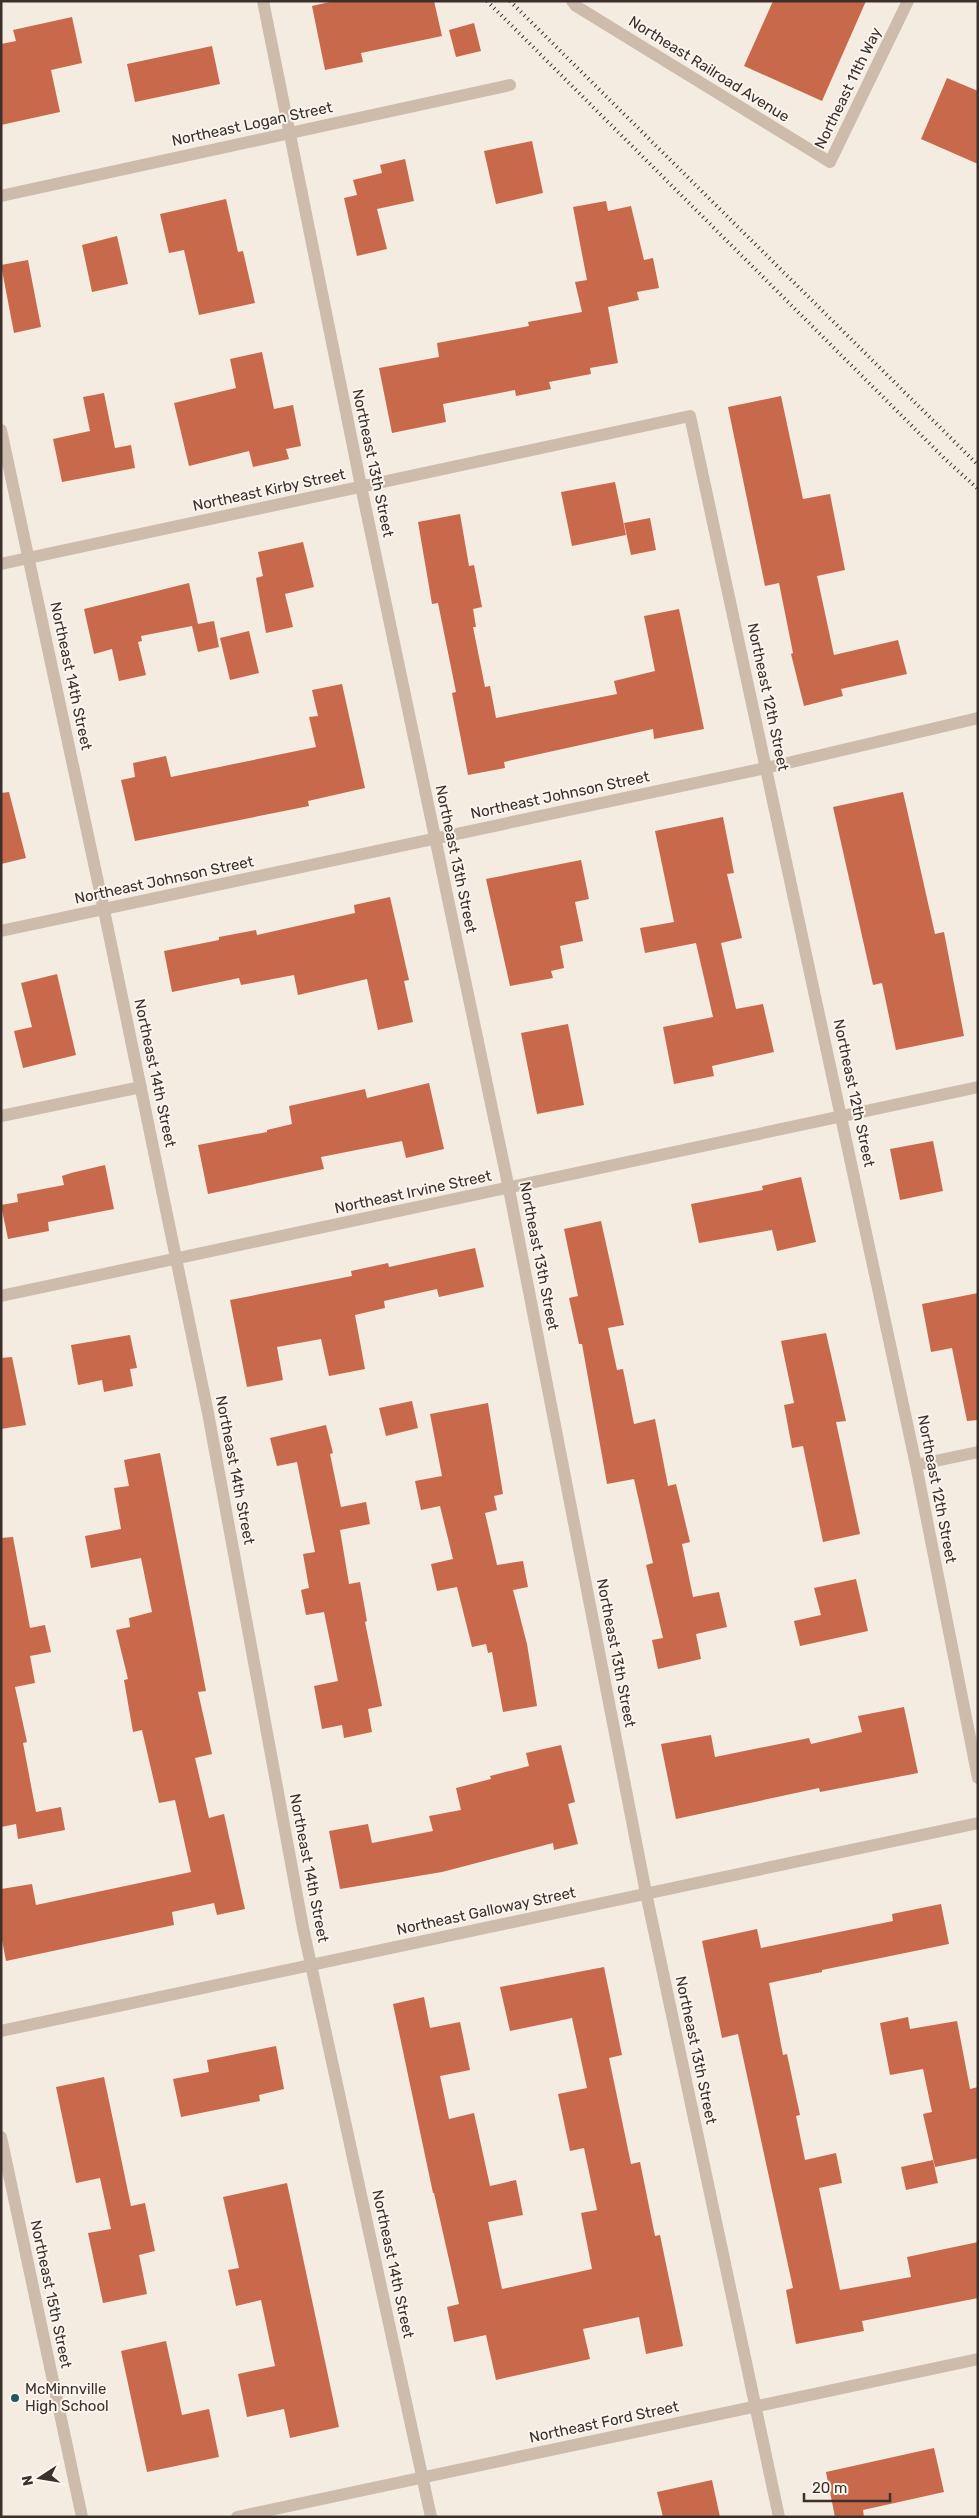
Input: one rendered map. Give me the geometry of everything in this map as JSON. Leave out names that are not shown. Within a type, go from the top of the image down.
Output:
[{"type":"street","name":"Northeast 13th Street","points":[[263,1],[361,486],[509,1188],[646,1894],[779,2517]]},
{"type":"street","name":"Northeast Railroad Avenue","points":[[572,1],[576,6],[830,162]]},
{"type":"street","name":"Northeast 11th Way","points":[[830,162],[908,1]]},
{"type":"street","name":"Northeast Logan Street","points":[[1,196],[510,85]]},
{"type":"street","name":"Northeast Kirby Street","points":[[1,564],[690,416]]},
{"type":"street","name":"Northeast 12th Street","points":[[690,416],[916,1465],[978,1778]]},
{"type":"street","name":"Northeast 14th Street","points":[[1,430],[30,558],[208,1413],[311,1965],[431,2517]]},
{"type":"street","name":"Northeast Johnson Street","points":[[1,931],[766,768],[978,718]]},
{"type":"street","points":[[1,1116],[141,1087]]},
{"type":"street","name":"Northeast Irvine Street","points":[[1,1296],[978,1087]]},
{"type":"street","points":[[916,1465],[978,1452]]},
{"type":"street","name":"Northeast Galloway Street","points":[[1,2030],[978,1823]]},
{"type":"street","name":"Northeast 15th Street","points":[[1,2137],[82,2517]]},
{"type":"street","name":"Northeast Ford Street","points":[[237,2517],[978,2359]]},
{"type":"building","points":[[334,1],[434,1],[442,36],[361,53],[363,62],[325,70],[312,6]]},
{"type":"building","points":[[773,1],[866,1],[822,101],[744,66]]},
{"type":"building","points":[[72,17],[82,63],[51,70],[60,112],[1,125],[1,44],[16,41],[13,30]]},
{"type":"building","points":[[474,23],[481,51],[456,57],[449,30]]},
{"type":"building","points":[[212,46],[220,84],[135,102],[127,64]]},
{"type":"building","points":[[947,78],[978,91],[978,164],[921,139]]},
{"type":"building","points":[[532,141],[543,193],[496,204],[484,151]]},
{"type":"building","points":[[405,159],[414,201],[377,209],[387,249],[357,256],[344,198],[357,195],[353,180],[382,173],[380,165]]},
{"type":"building","points":[[226,199],[238,252],[243,251],[255,303],[199,315],[184,250],[169,253],[160,214]]},
{"type":"building","points":[[606,201],[608,211],[631,206],[644,260],[653,258],[659,288],[637,292],[639,300],[608,307],[618,363],[590,368],[591,374],[549,382],[551,389],[516,396],[515,390],[443,404],[446,422],[392,433],[379,368],[439,357],[437,343],[529,326],[528,322],[582,312],[575,282],[587,280],[573,207]]},
{"type":"building","points":[[117,236],[128,284],[92,292],[82,245]]},
{"type":"building","points":[[28,260],[41,327],[14,333],[1,265]]},
{"type":"building","points":[[262,352],[274,409],[293,405],[301,446],[286,449],[289,459],[253,467],[249,451],[189,466],[174,403],[236,388],[230,359]]},
{"type":"building","points":[[104,393],[115,448],[131,445],[135,468],[62,482],[53,439],[90,431],[83,397]]},
{"type":"building","points":[[781,396],[803,499],[830,494],[845,570],[817,576],[834,655],[898,640],[907,674],[841,689],[843,696],[804,706],[791,654],[793,653],[779,583],[765,586],[728,407]]},
{"type":"building","points":[[615,482],[626,535],[572,546],[561,492]]},
{"type":"building","points":[[460,514],[469,566],[474,565],[482,607],[473,609],[476,627],[473,627],[485,687],[490,686],[496,718],[617,694],[614,681],[655,671],[644,616],[679,609],[704,729],[654,739],[653,729],[504,762],[505,768],[468,775],[452,693],[456,692],[438,603],[432,604],[418,522]]},
{"type":"building","points":[[650,518],[656,550],[631,555],[624,523]]},
{"type":"building","points":[[303,542],[314,587],[285,594],[293,627],[266,633],[256,578],[263,576],[258,552]]},
{"type":"building","points":[[189,583],[198,624],[214,621],[219,647],[198,652],[192,626],[141,636],[142,641],[138,642],[146,675],[119,681],[112,649],[94,654],[84,609]]},
{"type":"building","points":[[249,631],[259,673],[230,680],[220,638]]},
{"type":"building","points":[[342,684],[365,788],[308,801],[309,806],[135,841],[121,780],[135,777],[133,763],[166,756],[171,777],[316,747],[309,717],[318,716],[312,690]]},
{"type":"building","points":[[9,792],[26,858],[1,864],[1,793]]},
{"type":"building","points":[[903,792],[935,934],[944,932],[964,1036],[896,1050],[882,983],[873,985],[833,807]]},
{"type":"building","points":[[723,817],[734,873],[727,874],[742,938],[721,943],[736,1009],[763,1004],[774,1052],[712,1066],[714,1076],[674,1084],[663,1027],[713,1017],[696,943],[645,953],[640,928],[674,922],[655,831]]},
{"type":"building","points":[[581,860],[589,899],[575,902],[583,941],[560,946],[564,968],[551,971],[553,978],[510,986],[486,879]]},
{"type":"building","points":[[390,897],[409,980],[404,981],[413,1022],[378,1030],[367,979],[298,995],[294,975],[241,985],[239,978],[172,992],[164,951],[219,940],[219,937],[256,930],[257,935],[355,913],[354,905]]},
{"type":"building","points":[[57,974],[76,1055],[23,1068],[14,1031],[32,1027],[21,983]]},
{"type":"building","points":[[568,1024],[584,1105],[537,1114],[521,1033]]},
{"type":"building","points":[[429,1083],[444,1149],[406,1158],[402,1141],[321,1157],[324,1169],[208,1194],[198,1145],[267,1132],[267,1130],[292,1124],[289,1106],[365,1089],[367,1098]]},
{"type":"building","points":[[933,1141],[943,1191],[900,1200],[890,1149]]},
{"type":"building","points":[[105,1165],[114,1209],[48,1222],[49,1231],[8,1239],[1,1205],[18,1202],[17,1194],[64,1185],[62,1176]]},
{"type":"building","points":[[801,1177],[816,1242],[777,1251],[772,1230],[699,1243],[691,1204],[763,1190],[762,1186]]},
{"type":"building","points":[[601,1221],[624,1325],[608,1328],[617,1370],[623,1369],[634,1424],[655,1419],[668,1486],[676,1484],[690,1542],[682,1544],[693,1597],[719,1592],[727,1627],[696,1634],[701,1659],[658,1669],[652,1640],[663,1638],[646,1565],[653,1563],[634,1479],[607,1484],[582,1344],[579,1344],[569,1298],[578,1296],[564,1229]]},
{"type":"building","points":[[475,1248],[484,1287],[439,1297],[437,1289],[384,1301],[385,1308],[355,1315],[365,1369],[329,1376],[321,1339],[277,1347],[283,1380],[247,1387],[230,1300],[352,1276],[351,1271],[388,1263],[389,1267]]},
{"type":"building","points":[[978,1293],[978,1420],[967,1421],[952,1348],[931,1352],[922,1304]]},
{"type":"building","points":[[826,1333],[846,1421],[836,1422],[860,1534],[823,1542],[803,1446],[792,1448],[784,1405],[794,1403],[781,1341]]},
{"type":"building","points":[[130,1335],[137,1368],[130,1369],[133,1386],[104,1392],[102,1380],[78,1385],[71,1345]]},
{"type":"building","points":[[12,1357],[26,1425],[1,1429],[1,1358]]},
{"type":"building","points":[[412,1401],[418,1428],[386,1436],[379,1408]]},
{"type":"building","points":[[488,1403],[503,1494],[494,1496],[497,1510],[485,1513],[497,1565],[523,1561],[528,1587],[513,1590],[527,1644],[537,1706],[503,1712],[492,1652],[488,1653],[486,1644],[472,1647],[457,1587],[437,1591],[431,1564],[453,1559],[440,1506],[421,1510],[415,1481],[442,1476],[430,1414]]},
{"type":"building","points":[[326,1425],[333,1453],[330,1454],[341,1507],[366,1502],[370,1524],[340,1530],[349,1584],[360,1582],[367,1621],[365,1622],[382,1706],[368,1709],[372,1732],[344,1738],[342,1725],[322,1729],[314,1686],[338,1681],[324,1612],[306,1615],[301,1590],[309,1588],[303,1554],[315,1552],[297,1462],[277,1466],[270,1438]]},
{"type":"building","points":[[160,1453],[206,1691],[198,1692],[212,1754],[195,1758],[209,1818],[224,1814],[245,1909],[217,1915],[214,1903],[172,1912],[174,1925],[6,1961],[1,1935],[1,1889],[32,1884],[36,1905],[191,1872],[175,1800],[159,1803],[142,1730],[133,1732],[124,1680],[128,1679],[116,1630],[130,1627],[129,1618],[152,1612],[141,1558],[91,1568],[85,1536],[121,1529],[114,1488],[129,1486],[124,1460]]},
{"type":"building","points":[[13,1537],[30,1628],[45,1625],[51,1652],[30,1656],[35,1683],[15,1687],[27,1742],[23,1743],[36,1812],[61,1807],[65,1830],[18,1839],[16,1824],[1,1827],[1,1538]]},
{"type":"building","points":[[856,1579],[868,1631],[800,1646],[794,1621],[821,1615],[814,1588]]},
{"type":"building","points":[[904,1707],[918,1773],[820,1792],[819,1788],[676,1819],[661,1744],[711,1735],[715,1757],[809,1738],[811,1744],[862,1732],[858,1716]]},
{"type":"building","points":[[561,1745],[575,1802],[568,1804],[578,1844],[554,1850],[553,1843],[442,1872],[340,1889],[329,1831],[368,1824],[372,1843],[433,1831],[429,1816],[461,1810],[456,1788],[491,1779],[490,1776],[529,1766],[526,1753]]},
{"type":"building","points":[[941,1904],[949,1944],[769,1983],[783,2055],[787,2054],[800,2115],[796,2116],[805,2160],[836,2153],[842,2183],[819,2188],[840,2290],[911,2277],[907,2257],[978,2242],[978,2298],[862,2321],[864,2331],[796,2344],[786,2290],[793,2288],[738,2034],[722,2038],[702,1941],[757,1929],[761,1948],[893,1921],[892,1914]]},
{"type":"building","points":[[604,1967],[622,2055],[609,2058],[631,2164],[640,2162],[655,2236],[660,2235],[683,2346],[646,2354],[639,2317],[583,2329],[590,2359],[496,2380],[486,2335],[454,2342],[447,2307],[459,2304],[433,2193],[393,2004],[424,1997],[430,2028],[460,2022],[470,2070],[440,2076],[449,2119],[474,2113],[490,2186],[516,2180],[523,2215],[488,2222],[502,2289],[592,2269],[581,2213],[597,2210],[584,2148],[570,2151],[558,2094],[587,2088],[572,2018],[510,2031],[500,1987]]},
{"type":"building","points":[[908,2017],[910,2029],[957,2021],[970,2089],[978,2087],[978,2158],[935,2167],[923,2114],[932,2112],[923,2069],[890,2075],[880,2023]]},
{"type":"building","points":[[276,2046],[284,2089],[259,2095],[260,2101],[181,2117],[173,2079],[209,2072],[207,2060]]},
{"type":"building","points":[[104,2077],[131,2206],[145,2203],[155,2251],[139,2255],[147,2294],[103,2303],[88,2233],[111,2229],[100,2178],[76,2183],[56,2087]]},
{"type":"building","points":[[933,2160],[938,2183],[906,2190],[901,2167]]},
{"type":"building","points":[[287,2183],[339,2427],[290,2438],[284,2409],[247,2417],[238,2374],[275,2366],[261,2300],[236,2306],[228,2270],[239,2268],[223,2197]]},
{"type":"building","points":[[166,2341],[182,2415],[209,2409],[219,2457],[147,2472],[121,2351]]},
{"type":"building","points":[[934,2448],[944,2492],[863,2510],[864,2517],[835,2517],[826,2472]]},
{"type":"building","points":[[712,2480],[720,2517],[663,2517],[657,2492]]},
{"type":"railway","points":[[487,1],[945,459],[978,489]]},
{"type":"railway","points":[[510,1],[978,465]]},
{"type":"place","name":"McMinnville High School","points":[[15,2398]]}]
